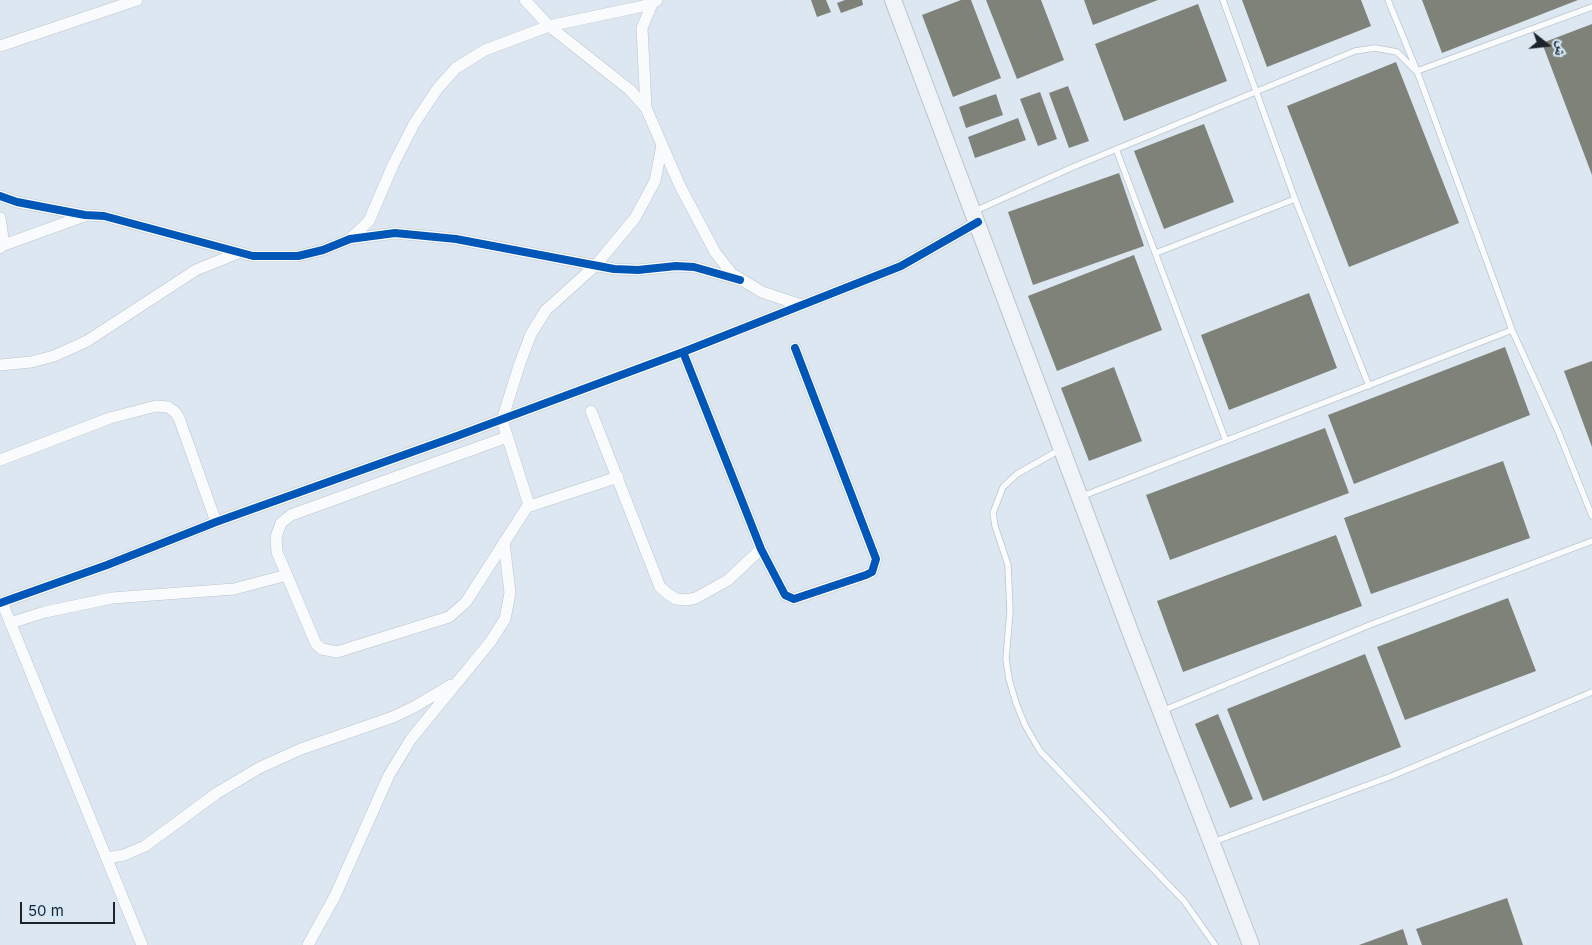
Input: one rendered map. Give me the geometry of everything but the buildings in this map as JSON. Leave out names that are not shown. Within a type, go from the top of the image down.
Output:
[{"type":"main road","points":[[893,0],[1161,712],[1251,945]]},
{"type":"street","points":[[0,46],[136,0]]},
{"type":"street","points":[[525,0],[549,26],[630,90],[646,108],[680,186],[715,252],[740,280]]},
{"type":"street","points":[[350,239],[369,221],[393,165],[414,124],[438,88],[456,68],[485,50],[549,26],[654,2]]},
{"type":"street","points":[[646,108],[642,28],[654,2]]},
{"type":"street","points":[[530,505],[502,420],[526,348],[546,310],[596,265],[635,218],[655,181],[662,145]]},
{"type":"street","points":[[0,196],[17,202],[85,215],[113,218],[238,253],[277,258],[298,256],[323,250],[350,239],[395,233],[456,239],[596,265],[638,270],[676,266],[694,267],[740,280],[762,292],[801,305]]},
{"type":"street","points":[[0,218],[3,230],[1,247],[85,215]]},
{"type":"street","points":[[142,945],[1,603],[107,565],[216,522],[502,420],[683,352],[901,266],[976,217]]},
{"type":"street","points":[[0,365],[46,358],[88,341],[196,270],[238,253]]},
{"type":"street","points":[[683,352],[761,549],[785,595],[794,599],[866,575],[875,566],[876,559],[795,348]]},
{"type":"street","points":[[0,460],[110,418],[156,406],[168,407],[179,418],[216,522]]},
{"type":"street","points":[[591,411],[660,587],[676,599],[696,598],[715,588],[761,549]]},
{"type":"street","points":[[507,437],[291,515],[281,523],[276,537],[277,552],[316,644],[329,652],[337,652],[449,618],[466,602],[530,505],[618,477]]},
{"type":"street","points":[[308,945],[335,896],[389,774],[412,739],[491,640],[505,619],[510,593],[504,542]]},
{"type":"street","points":[[10,623],[45,612],[112,598],[234,589],[287,576]]},
{"type":"street","points":[[107,858],[124,855],[145,846],[217,793],[259,768],[302,749],[393,717],[414,707],[458,680]]},
{"type":"lane","points":[[1223,0],[1295,200],[1369,386]]},
{"type":"lane","points":[[1388,0],[1417,71],[1512,330],[1558,431],[1592,516]]},
{"type":"lane","points":[[1417,71],[1592,7]]},
{"type":"lane","points":[[976,217],[1116,150],[1355,50],[1375,48],[1397,52],[1417,71]]},
{"type":"lane","points":[[1116,150],[1226,441]]},
{"type":"lane","points":[[1156,253],[1295,200]]},
{"type":"lane","points":[[1080,497],[1512,330]]},
{"type":"lane","points":[[1062,448],[1017,474],[1003,487],[993,513],[994,526],[1008,565],[1010,611],[1006,659],[1016,703],[1025,725],[1040,751],[1184,901],[1215,945]]},
{"type":"lane","points":[[1161,712],[1372,624],[1592,541]]},
{"type":"lane","points":[[1211,842],[1392,776],[1592,692]]},
{"type":"cycle path","points":[[0,196],[17,202],[85,215],[104,216],[253,256],[298,256],[323,250],[350,239],[395,233],[456,239],[614,269],[638,270],[676,266],[694,267],[740,280]]},
{"type":"cycle path","points":[[0,603],[107,565],[216,522],[457,436],[683,352],[901,266],[978,222]]},
{"type":"cycle path","points":[[683,352],[761,549],[785,595],[794,599],[866,575],[872,572],[876,559],[795,348]]}]
